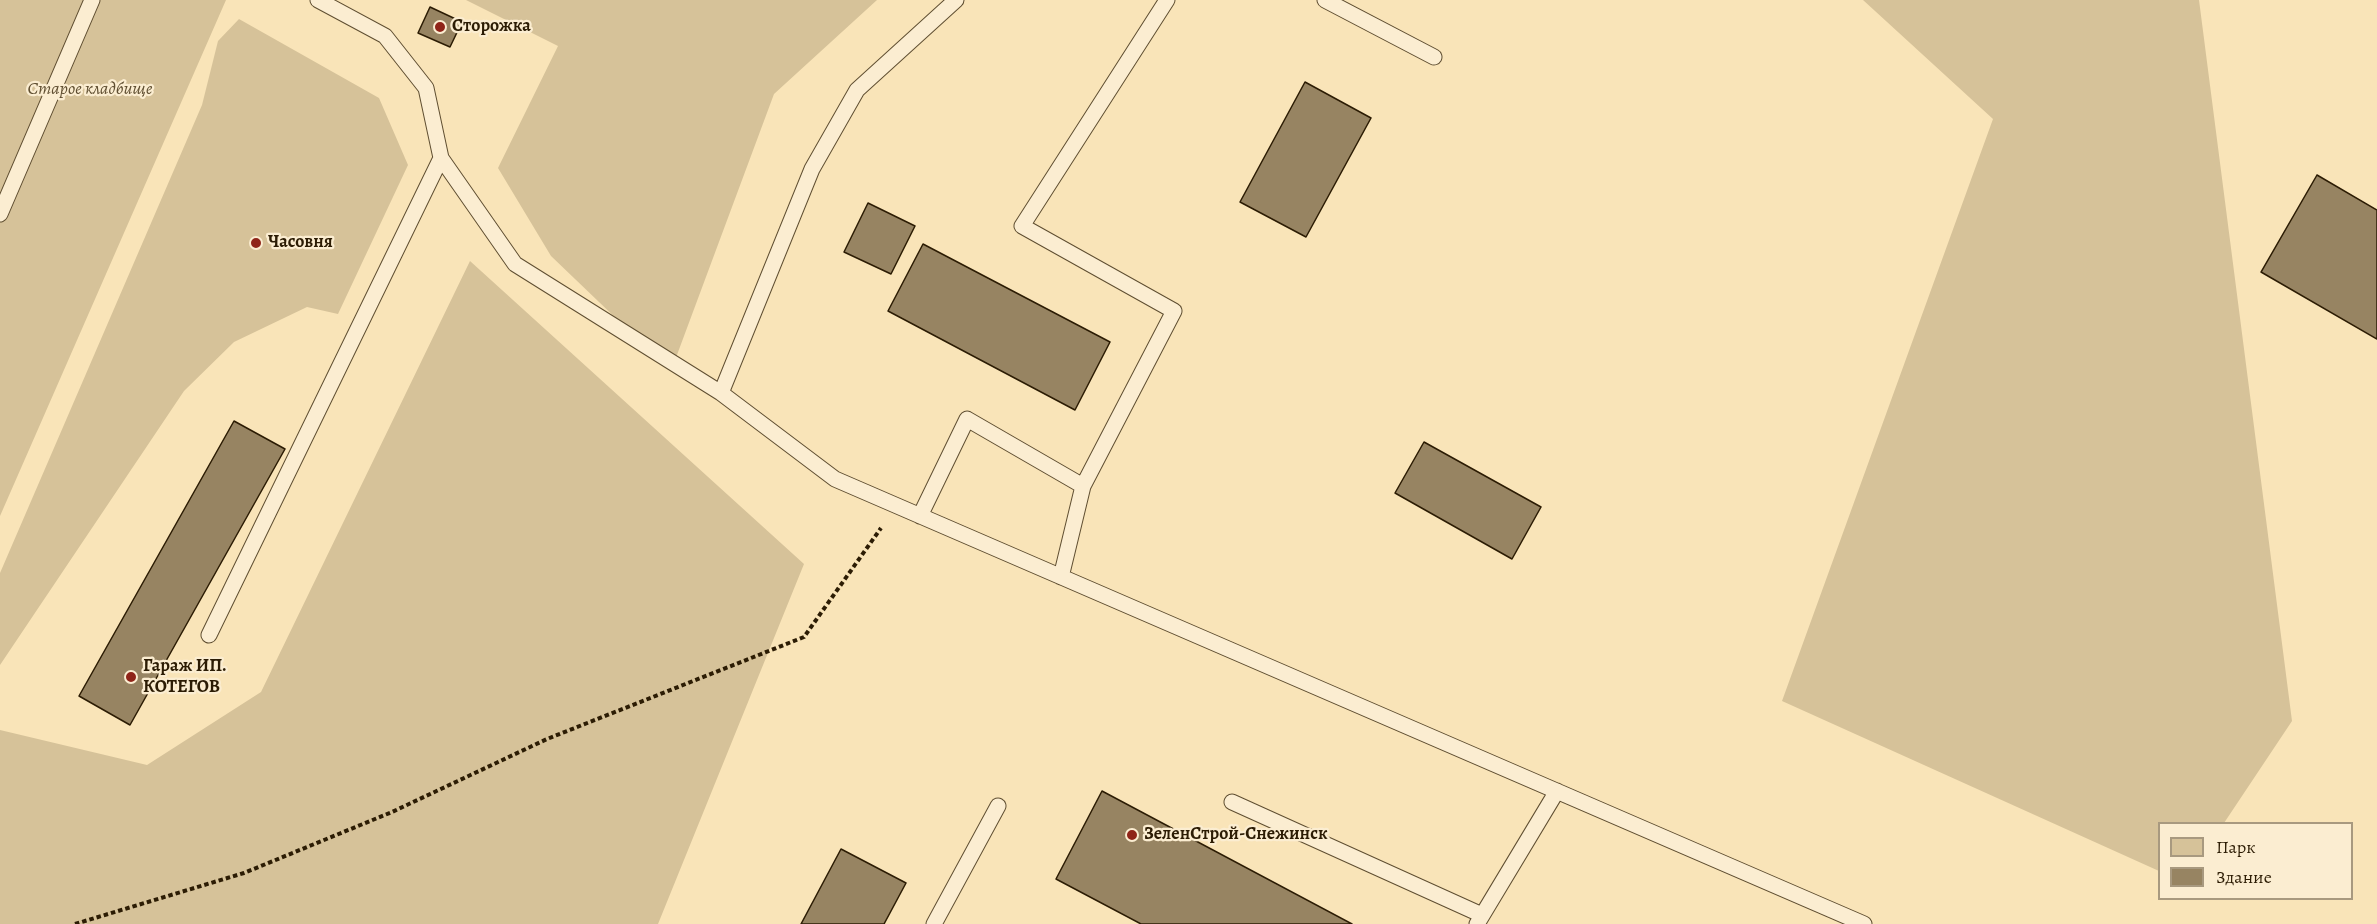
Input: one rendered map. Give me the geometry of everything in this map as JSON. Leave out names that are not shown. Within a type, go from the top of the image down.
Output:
[{"type":"lane","points":[[0,214],[92,0]]},
{"type":"lane","points":[[318,0],[385,36],[426,88],[441,158],[515,264],[721,393],[835,479],[1864,924]]},
{"type":"lane","points":[[721,393],[812,169],[857,90],[956,0]]},
{"type":"lane","points":[[1061,577],[1083,486],[1174,310],[1022,226],[1167,0]]},
{"type":"lane","points":[[1325,0],[1434,57]]},
{"type":"lane","points":[[209,635],[441,158]]},
{"type":"lane","points":[[920,516],[967,419],[1083,486]]},
{"type":"lane","points":[[1232,802],[1480,919],[1557,791]]},
{"type":"lane","points":[[934,924],[998,806]]},
{"type":"path","points":[[75,924],[244,873],[392,812],[547,739],[804,637],[897,506]]},
{"type":"green space","name":"Старое кладбище","points":[[0,0],[226,0],[0,516]]},
{"type":"green space","points":[[466,0],[877,0],[774,94],[671,371],[551,256],[498,168],[558,46]]},
{"type":"green space","points":[[1863,0],[2199,0],[2292,721],[2225,822],[2158,822],[2158,871],[1782,701],[1993,119]]},
{"type":"green space","points":[[239,19],[379,98],[408,165],[338,314],[307,307],[234,342],[184,391],[0,665],[0,573],[202,105],[218,41]]},
{"type":"green space","points":[[470,261],[804,564],[658,924],[0,924],[0,730],[147,765],[261,692]]},
{"type":"building","name":"Сторожка","points":[[430,7],[462,22],[450,47],[418,33]]},
{"type":"building","points":[[1305,82],[1371,118],[1306,237],[1240,202]]},
{"type":"building","points":[[2317,175],[2377,210],[2377,339],[2261,272]]},
{"type":"building","points":[[868,203],[915,226],[891,274],[844,252]]},
{"type":"building","points":[[923,244],[1110,342],[1075,410],[888,311]]},
{"type":"building","points":[[234,421],[285,449],[130,725],[79,696]]},
{"type":"building","points":[[1424,442],[1541,507],[1512,559],[1395,493]]},
{"type":"building","name":"ЗеленСтрой-Снежинск","points":[[1102,791],[1352,924],[1141,924],[1056,879]]},
{"type":"building","points":[[841,849],[906,883],[884,924],[801,924]]},
{"type":"place","name":"Сторожка","points":[[440,27]]},
{"type":"place","name":"Часовня","points":[[256,243]]},
{"type":"place","name":"Гараж ИП. КОТЕГОВ","points":[[131,677]]},
{"type":"place","name":"ЗеленСтрой-Снежинск","points":[[1132,835]]}]
